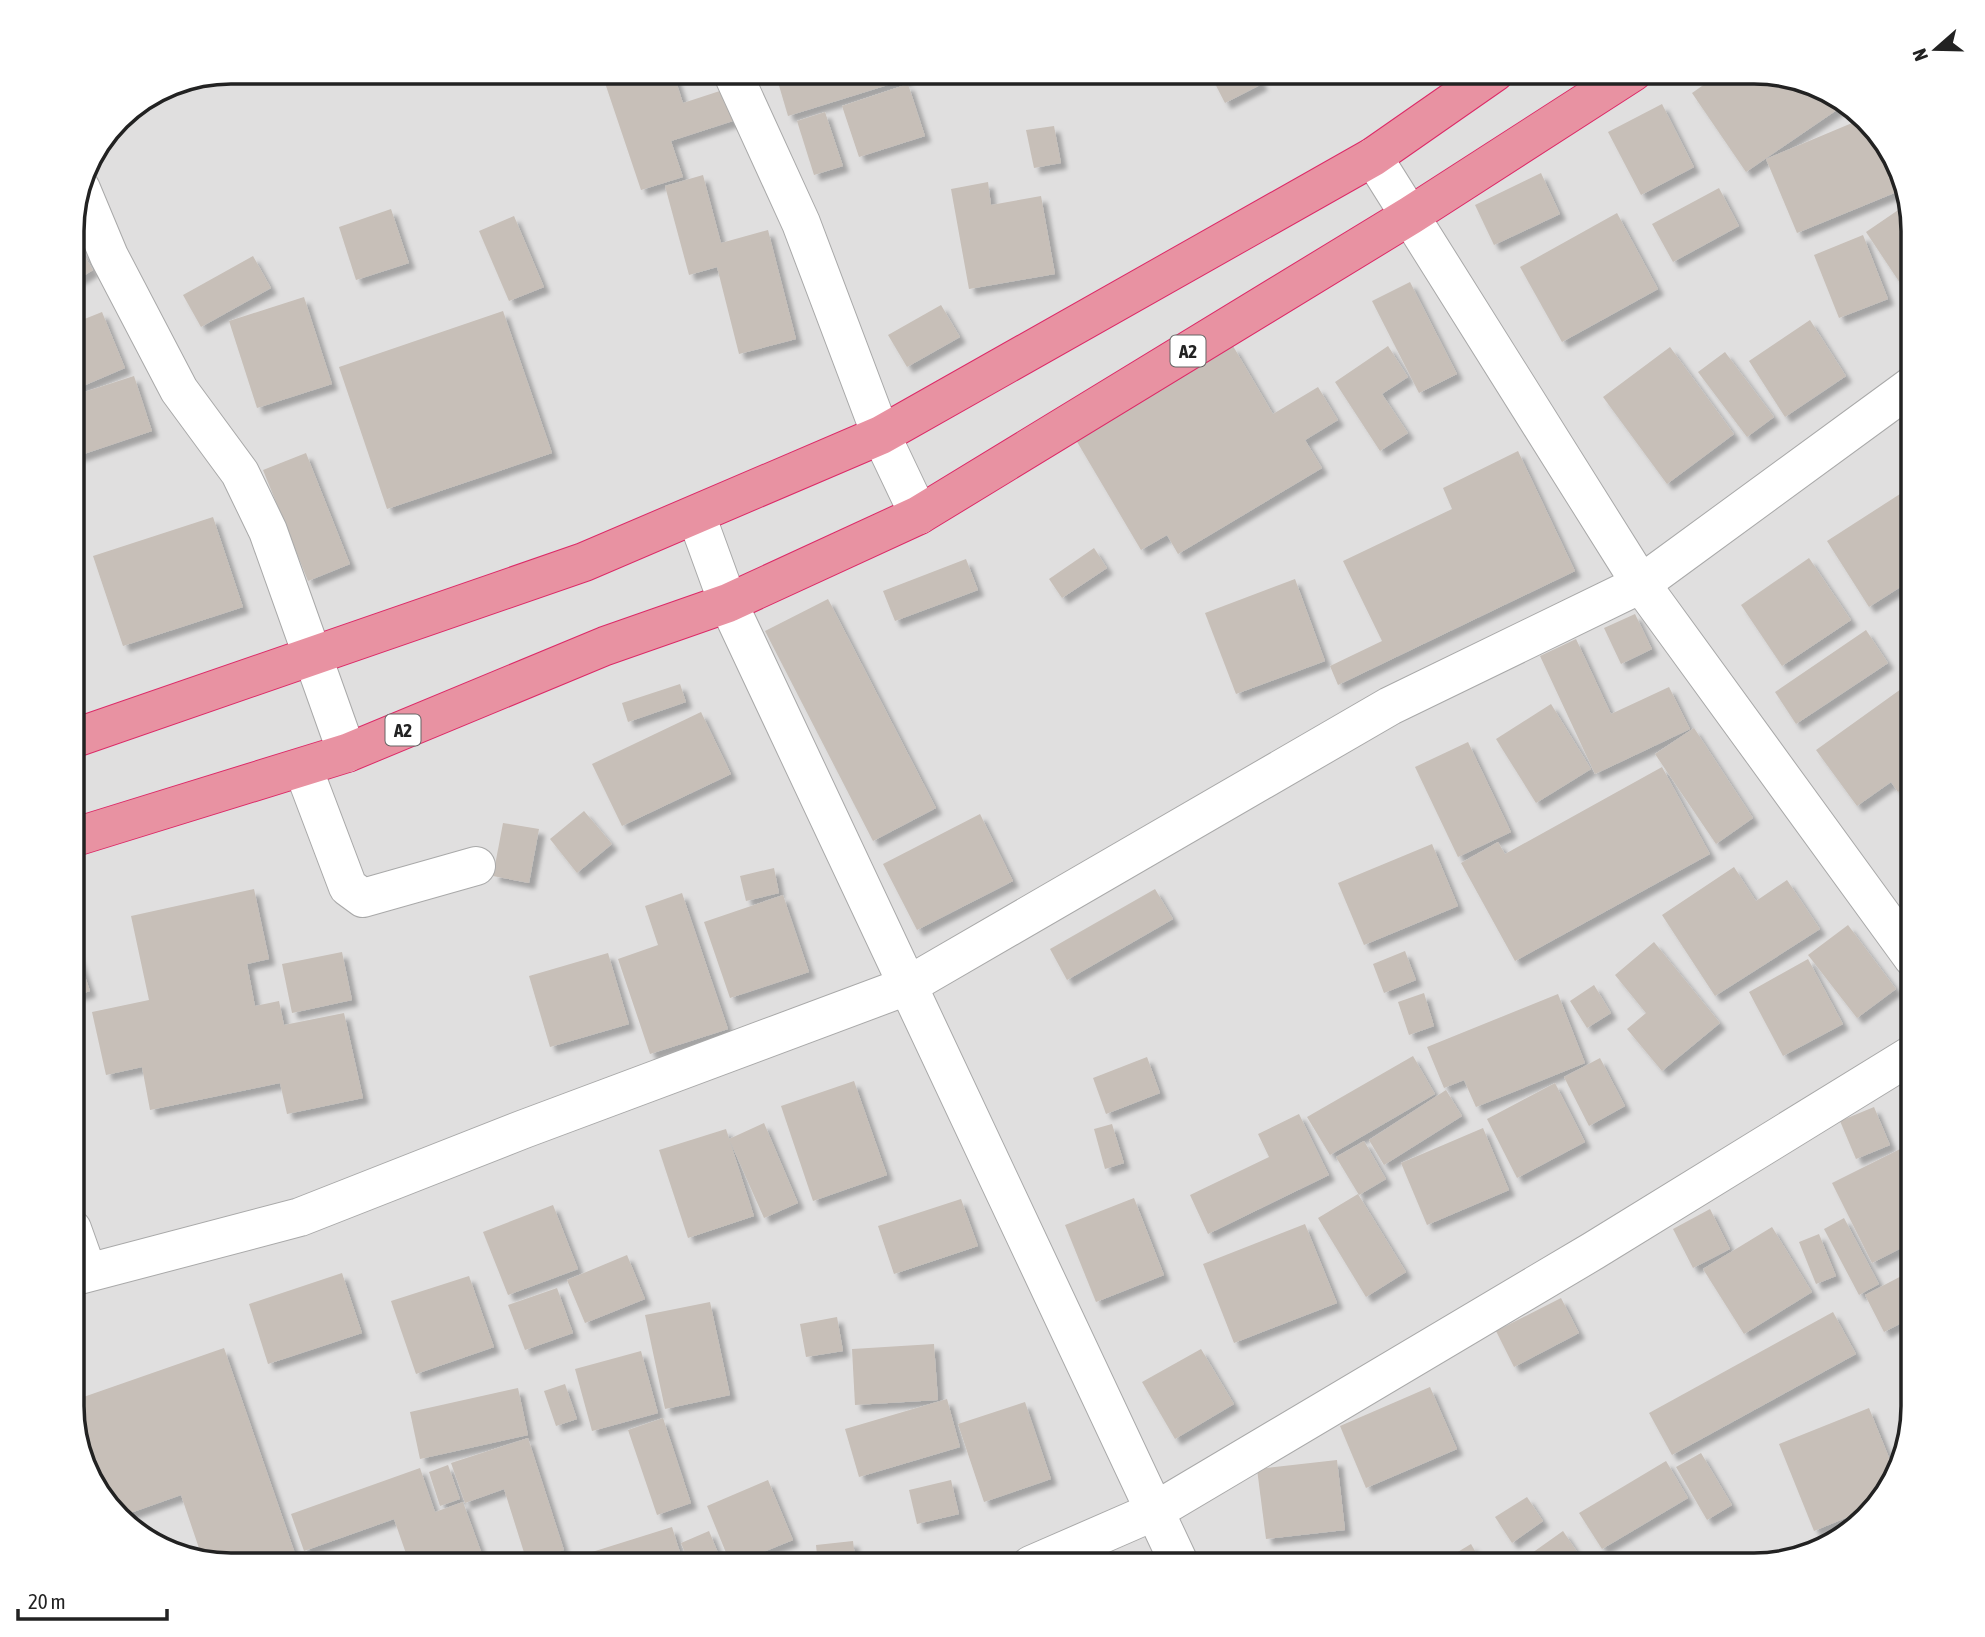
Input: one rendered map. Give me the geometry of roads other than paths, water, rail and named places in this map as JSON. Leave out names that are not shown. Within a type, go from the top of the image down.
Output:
[{"type":"highway","points":[[84,735],[584,562],[881,435],[1373,157],[1478,84]]},
{"type":"highway","name":"A2","points":[[84,834],[347,753],[605,646],[728,603],[919,515],[1411,215],[1614,84]]},
{"type":"street","points":[[737,84],[801,223],[881,435],[919,515]]},
{"type":"street","points":[[1373,157],[1641,584],[1901,942]]},
{"type":"street","points":[[87,203],[109,256],[179,390],[240,473],[268,531],[347,753]]},
{"type":"street","points":[[84,1273],[300,1217],[537,1124],[907,986],[1390,706],[1641,584],[1901,394]]},
{"type":"street","points":[[696,515],[728,603],[1174,1553]]},
{"type":"street","points":[[303,768],[348,887],[363,898],[476,866]]},
{"type":"street","points":[[1059,1553],[1155,1511],[1593,1251],[1901,1061]]}]
